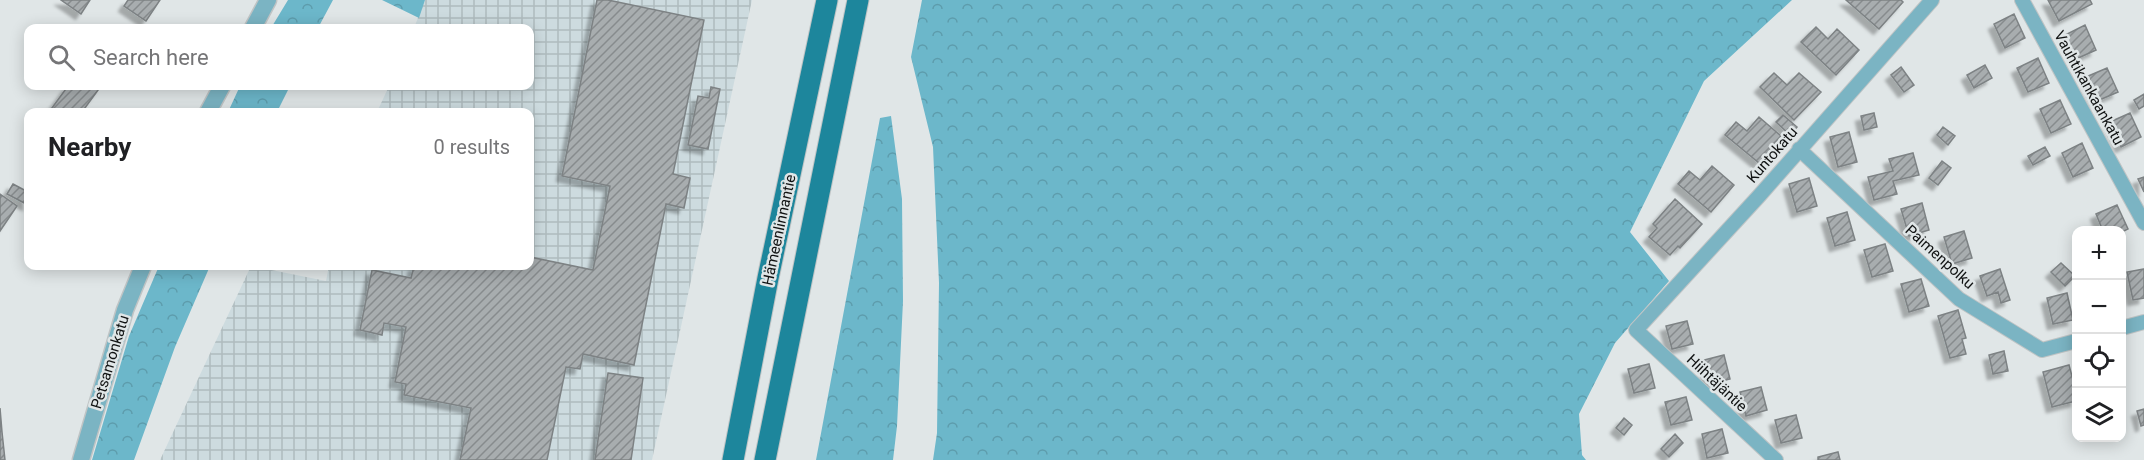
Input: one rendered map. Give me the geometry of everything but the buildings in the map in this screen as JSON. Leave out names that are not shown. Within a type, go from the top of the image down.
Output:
[{"type":"main road","name":"Hämeenlinnantie","points":[[733,460],[768,278],[827,0]]},
{"type":"main road","name":"Hämeenlinnantie","points":[[765,460],[858,0]]},
{"type":"street","points":[[255,24],[268,0]]},
{"type":"street","name":"Kuntokatu","points":[[1636,330],[1932,0]]},
{"type":"street","name":"Vauhtikankaankatu","points":[[2022,0],[2144,223]]},
{"type":"street","points":[[210,108],[220,90]]},
{"type":"street","name":"Paimenpolku","points":[[1799,150],[1959,299],[2042,350],[2072,342]]},
{"type":"street","name":"Petsamonkatu","points":[[81,460],[125,310],[140,270]]},
{"type":"street","points":[[2126,327],[2144,322]]},
{"type":"street","name":"Hiihtäjäntie","points":[[1636,330],[1776,460]]},
{"type":"shaded area","points":[[425,0],[752,0],[652,460],[160,460],[249,270],[271,270],[326,281],[328,270],[534,270],[534,108],[379,108],[387,90],[534,90],[534,24],[416,24]]},
{"type":"green space","points":[[288,0],[333,0],[320,24],[273,24]]},
{"type":"green space","points":[[382,0],[425,0],[419,18]]},
{"type":"green space","points":[[922,0],[1792,0],[1704,81],[1630,232],[1669,281],[1615,343],[1579,414],[1582,455],[1586,460],[933,460],[937,433],[939,283],[933,147],[911,57]]},
{"type":"green space","points":[[238,90],[288,90],[279,108],[230,108]]},
{"type":"green space","points":[[891,116],[902,199],[903,301],[897,426],[893,460],[816,460],[880,118]]},
{"type":"green space","points":[[157,270],[208,270],[175,347],[134,460],[92,460],[129,336]]}]
